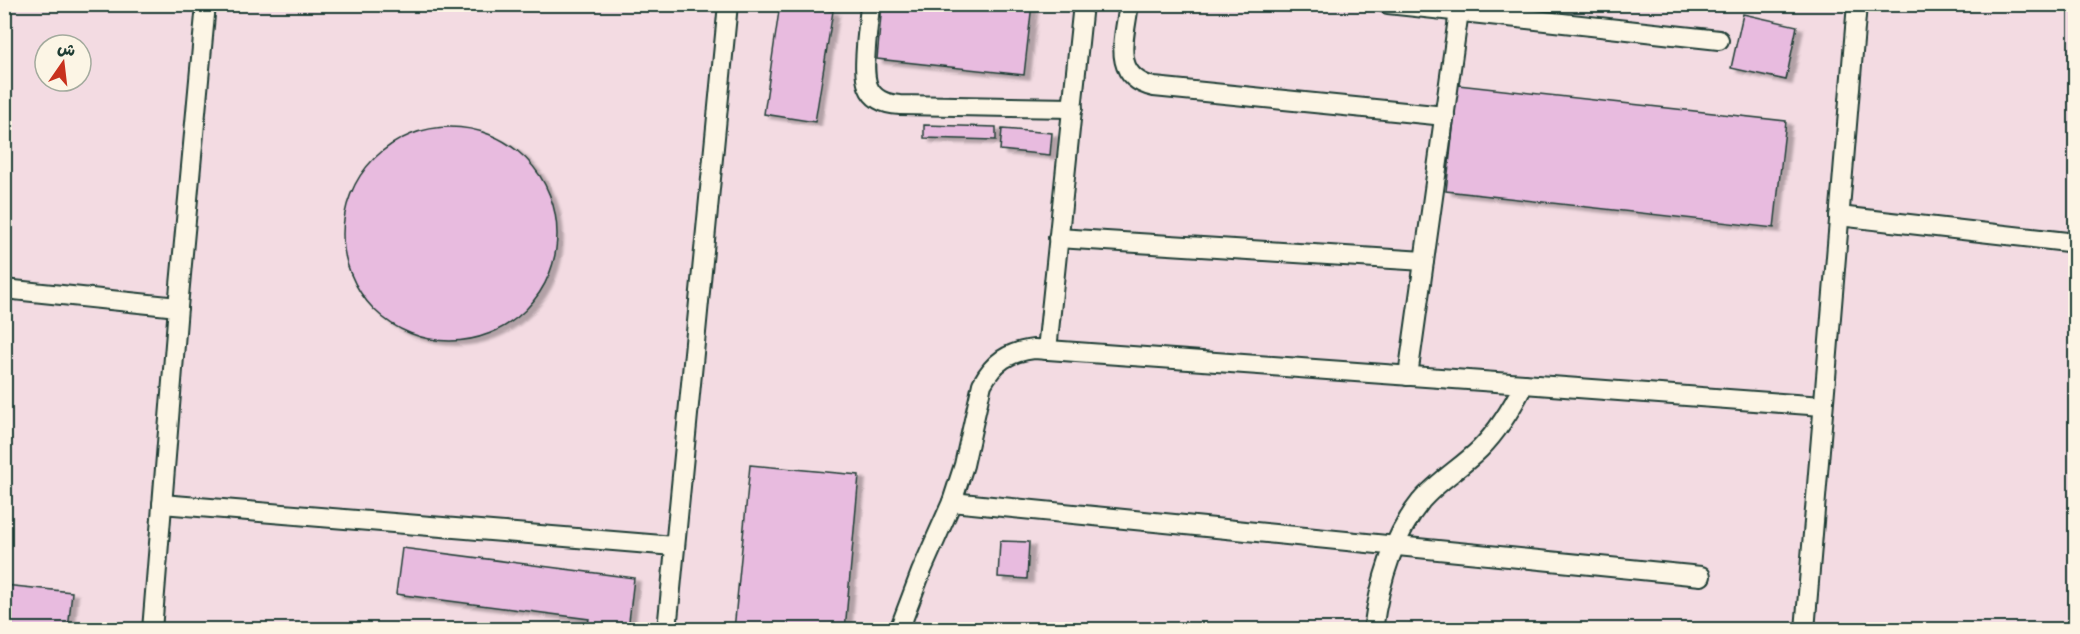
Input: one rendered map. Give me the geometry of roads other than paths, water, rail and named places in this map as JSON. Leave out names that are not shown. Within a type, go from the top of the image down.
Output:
[{"type":"lane","points":[[152,630],[178,307],[206,4]]},
{"type":"lane","points":[[667,630],[728,4]]},
{"type":"lane","points":[[870,4],[864,71],[865,82],[870,92],[878,100],[888,105],[1072,108]]},
{"type":"lane","points":[[1047,350],[1083,4]]},
{"type":"lane","points":[[1129,4],[1123,51],[1124,61],[1134,79],[1143,85],[1445,116]]},
{"type":"lane","points":[[1388,4],[1460,8],[1719,40]]},
{"type":"lane","points":[[1805,630],[1857,4]]},
{"type":"lane","points":[[1408,376],[1460,8]]},
{"type":"lane","points":[[1839,216],[2076,243]]},
{"type":"lane","points":[[1058,238],[1424,261]]},
{"type":"lane","points":[[4,289],[178,307]]},
{"type":"lane","points":[[899,630],[921,572],[952,502],[969,442],[978,397],[988,372],[1008,354],[1027,350],[1047,350],[1823,406]]},
{"type":"lane","points":[[1373,630],[1385,572],[1408,522],[1422,501],[1480,450],[1497,430],[1524,384]]},
{"type":"lane","points":[[952,502],[1701,576]]},
{"type":"lane","points":[[162,504],[674,546]]}]
